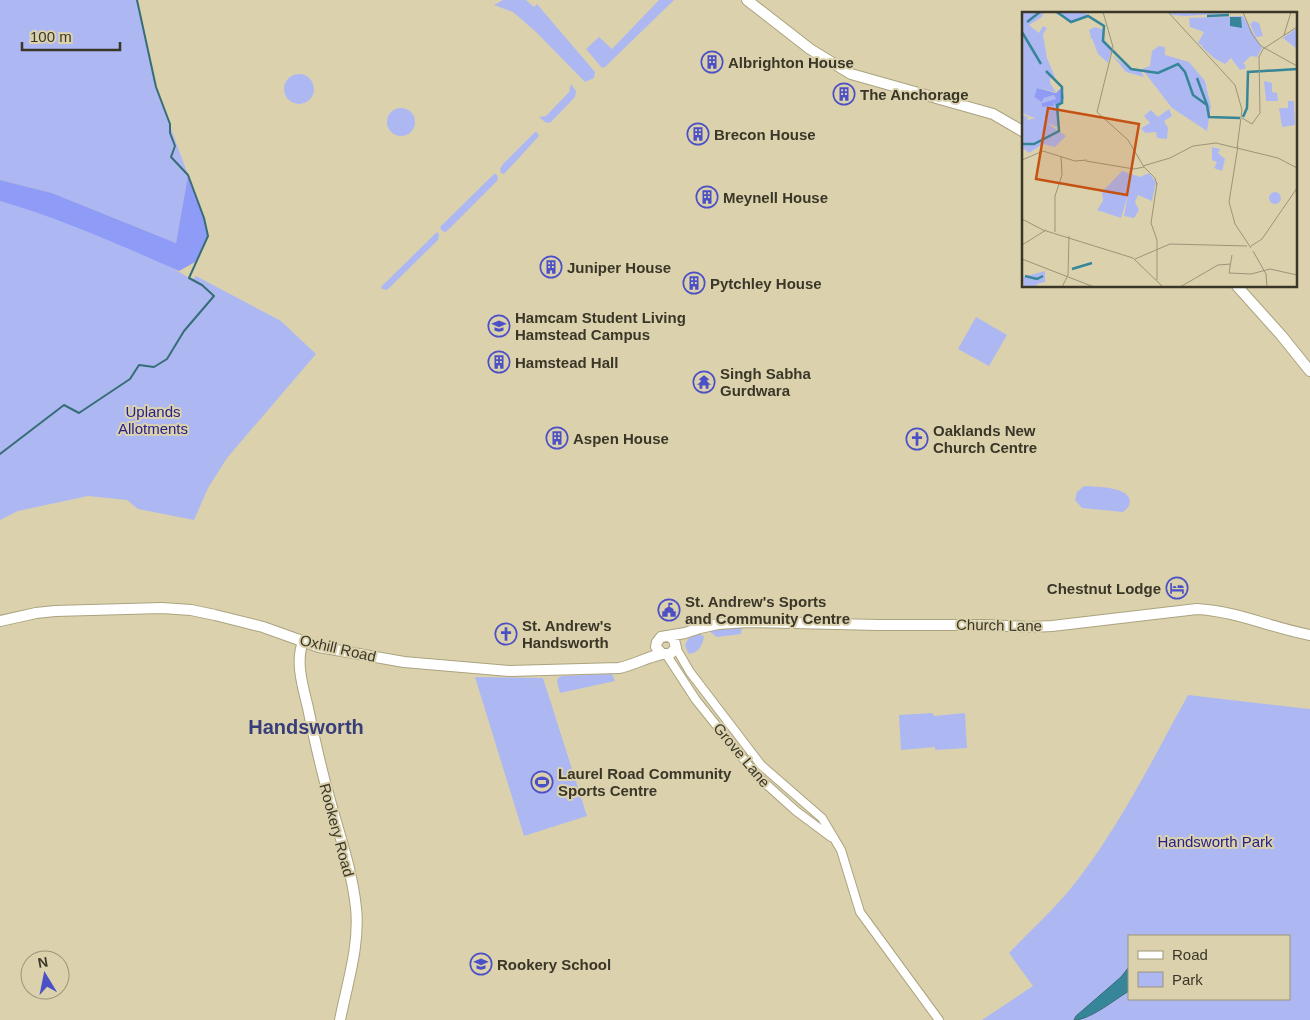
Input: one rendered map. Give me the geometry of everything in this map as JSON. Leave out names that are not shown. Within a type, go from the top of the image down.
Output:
[{"type":"main road","points":[[747,0],[810,49],[851,74],[993,114],[1022,131]]},
{"type":"main road","points":[[1239,288],[1310,371]]},
{"type":"main road","name":"Oxhill Road","points":[[0,621],[55,611],[162,608],[191,610],[263,627],[303,642],[339,651],[400,661],[509,671],[619,668],[664,654]]},
{"type":"main road","name":"Church Lane","points":[[674,642],[685,633],[700,628],[748,622],[1052,626],[1197,609],[1212,610],[1244,617],[1310,635]]},
{"type":"main road","points":[[648,658],[656,644],[661,637],[674,642],[672,652],[664,654],[657,649],[656,644]]},
{"type":"main road","name":"Rookery Road","points":[[303,642],[299,652],[299,659],[316,752],[342,841],[356,908],[356,936],[340,1020]]},
{"type":"street","name":"Grove Lane","points":[[674,642],[690,672],[760,765],[822,818],[846,862],[860,912],[939,1020]]},
{"type":"street","name":"Grove Lane","points":[[664,654],[696,700],[757,776],[790,806],[835,840]]},
{"type":"green space","points":[[0,0],[137,0],[156,87],[188,175],[176,243],[52,193],[0,180]]},
{"type":"green space","points":[[503,0],[526,0],[534,7],[537,4],[595,72],[594,78],[585,82],[536,32],[513,12],[494,5]]},
{"type":"green space","points":[[659,0],[674,0],[602,68],[586,49],[599,37],[612,49]]},
{"type":"green space","points":[[299,74],[310,78],[314,89],[310,100],[299,104],[288,100],[284,89],[288,78]]},
{"type":"green space","points":[[571,84],[576,91],[575,97],[550,123],[545,122],[539,117],[546,116],[569,92]]},
{"type":"green space","points":[[401,108],[411,112],[415,122],[411,132],[401,136],[391,132],[387,122],[391,112]]},
{"type":"green space","points":[[535,132],[539,136],[504,174],[501,173],[500,169],[503,164]]},
{"type":"green space","points":[[494,174],[498,177],[497,181],[446,232],[442,231],[440,227]]},
{"type":"green space","name":"Uplands Allotments","points":[[0,201],[104,237],[165,265],[192,280],[196,276],[281,321],[316,354],[227,458],[208,488],[194,520],[138,509],[127,500],[88,496],[18,511],[0,520]]},
{"type":"green space","points":[[437,232],[439,234],[438,240],[387,290],[382,289],[381,287]]},
{"type":"green space","points":[[976,317],[1007,335],[989,366],[958,349]]},
{"type":"green space","points":[[1084,486],[1119,490],[1129,497],[1129,505],[1123,512],[1082,508],[1075,500],[1077,492]]},
{"type":"green space","points":[[742,626],[741,634],[717,637],[709,631]]},
{"type":"green space","points":[[699,633],[704,637],[701,646],[694,653],[688,653],[685,645],[688,639]]},
{"type":"green space","points":[[612,674],[615,681],[560,693],[557,682],[558,678],[562,676]]},
{"type":"green space","name":"Laurel Road Community Sports Centre","points":[[475,677],[543,678],[587,816],[524,836]]},
{"type":"green space","name":"Handsworth Park","points":[[1188,695],[1310,709],[1310,1020],[982,1020],[1033,986],[1009,953],[1060,901],[1085,870],[1117,822]]},
{"type":"green space","points":[[933,713],[934,716],[965,713],[967,748],[935,750],[935,747],[901,750],[899,715]]},
{"type":"shaded area","points":[[188,175],[204,218],[208,236],[197,261],[179,271],[68,224],[0,201],[0,180],[52,193],[176,243]]},
{"type":"shaded area","points":[[1128,968],[1128,992],[1087,1017],[1074,1020],[1076,1016],[1121,977]]},
{"type":"waterway","points":[[0,454],[64,405],[79,413],[130,379],[139,365],[154,367],[167,359],[184,331],[214,296],[202,285],[189,278],[208,236],[204,218],[188,175],[171,157],[175,146],[170,133],[170,124],[156,87],[137,0]]},
{"type":"place","name":"Albrighton House","points":[[712,62]]},
{"type":"place","name":"The Anchorage","points":[[844,94]]},
{"type":"place","name":"Brecon House","points":[[698,134]]},
{"type":"place","name":"Meynell House","points":[[707,197]]},
{"type":"place","name":"Juniper House","points":[[551,267]]},
{"type":"place","name":"Pytchley House","points":[[694,283]]},
{"type":"place","name":"Hamcam Student Living Hamstead Campus","points":[[499,326]]},
{"type":"place","name":"Hamstead Hall","points":[[499,362]]},
{"type":"place","name":"Singh Sabha Gurdwara","points":[[704,382]]},
{"type":"place","name":"Aspen House","points":[[557,438]]},
{"type":"place","name":"Oaklands New Church Centre","points":[[917,439]]},
{"type":"place","name":"Chestnut Lodge","points":[[1177,588]]},
{"type":"place","name":"St. Andrew's Sports and Community Centre","points":[[669,610]]},
{"type":"place","name":"St. Andrew's Handsworth","points":[[506,634]]},
{"type":"place","name":"Laurel Road Community Sports Centre","points":[[542,782]]},
{"type":"place","name":"Rookery School","points":[[481,964]]},
{"type":"district","name":"Handsworth","points":[[306,727]]}]
